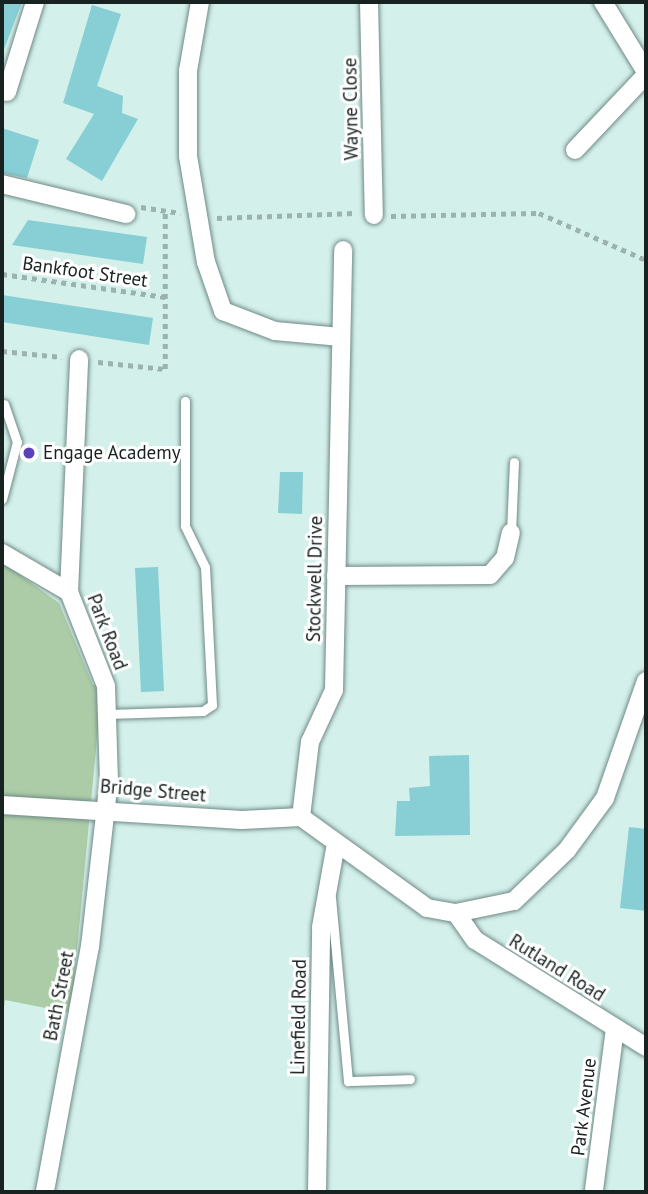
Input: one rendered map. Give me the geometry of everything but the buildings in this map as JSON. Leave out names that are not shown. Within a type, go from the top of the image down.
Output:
[{"type":"street","points":[[7,92],[35,2]]},
{"type":"street","points":[[200,2],[188,71],[188,156],[199,217],[223,311],[275,331],[341,337]]},
{"type":"street","name":"Wayne Close","points":[[369,2],[374,215]]},
{"type":"street","points":[[575,150],[646,74],[603,2]]},
{"type":"street","points":[[2,184],[126,214]]},
{"type":"street","name":"Stockwell Drive","points":[[301,817],[310,742],[334,690],[343,250]]},
{"type":"street","points":[[69,592],[79,359]]},
{"type":"street","points":[[336,576],[490,575],[505,558],[511,533]]},
{"type":"street","name":"Park Road","points":[[2,553],[69,592],[106,686],[105,807]]},
{"type":"street","points":[[301,817],[401,894],[456,913],[514,901],[567,850],[605,798],[646,681]]},
{"type":"street","name":"Bridge Street","points":[[2,805],[105,807],[242,820],[301,817]]},
{"type":"street","name":"Bath Street","points":[[45,1192],[90,946],[105,807]]},
{"type":"street","name":"Linefield Road","points":[[317,1192],[321,927],[336,844]]},
{"type":"street","name":"Rutland Road","points":[[456,913],[474,940],[646,1047]]},
{"type":"street","name":"Park Avenue","points":[[594,1190],[615,1028]]},
{"type":"lane","points":[[107,714],[202,711],[212,705],[205,567],[185,526],[185,401]]},
{"type":"lane","points":[[2,499],[17,442],[4,404]]},
{"type":"lane","points":[[511,533],[514,462]]},
{"type":"lane","points":[[329,883],[348,1081],[410,1080]]},
{"type":"path","points":[[154,207],[199,217],[539,214],[646,261]]},
{"type":"path","points":[[2,351],[165,369],[165,209]]},
{"type":"path","name":"Bankfoot Street","points":[[2,274],[165,298]]},
{"type":"green space","points":[[2,562],[59,603],[93,685],[102,686],[71,1013],[5,1000],[2,1021]]},
{"type":"place","name":"Engage Academy","points":[[29,453]]}]
